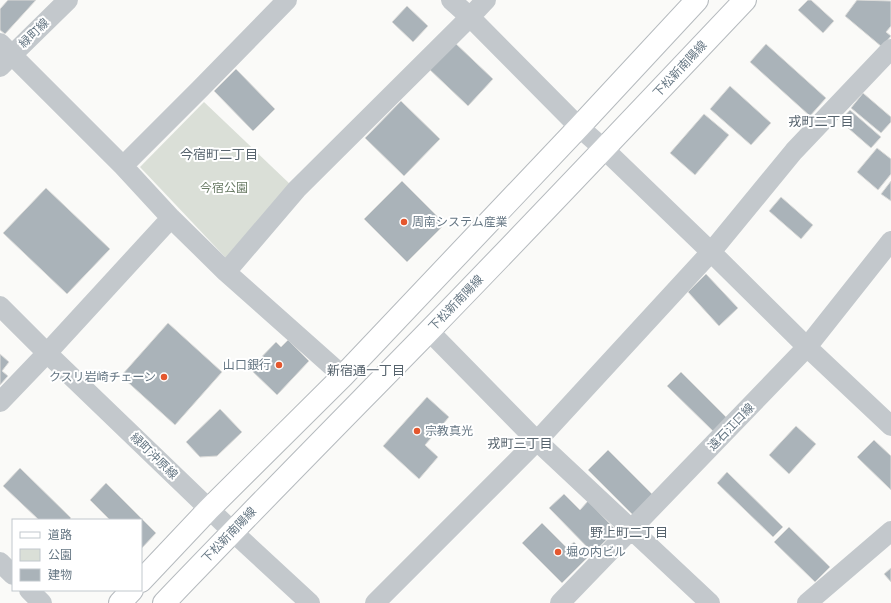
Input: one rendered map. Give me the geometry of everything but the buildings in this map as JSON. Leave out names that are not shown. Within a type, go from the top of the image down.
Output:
[{"type":"main road","points":[[142,580],[209,509],[343,376],[579,128],[697,0]]},
{"type":"main road","name":"下松新南陽線","points":[[164,603],[232,531],[429,331],[745,0]]},
{"type":"main road","points":[[120,603],[131,591]]},
{"type":"street","name":"緑町線","points":[[4,55],[68,0]]},
{"type":"street","points":[[123,166],[200,90],[287,0]]},
{"type":"street","points":[[451,0],[470,17],[579,128],[604,149],[807,347],[891,426]]},
{"type":"street","points":[[226,272],[297,189],[486,0]]},
{"type":"street","points":[[375,603],[392,584],[537,441],[711,252],[794,151],[891,49]]},
{"type":"street","points":[[4,55],[123,166],[171,218],[226,272],[343,376]]},
{"type":"street","points":[[0,402],[171,218]]},
{"type":"street","name":"遠石江口線","points":[[560,603],[807,347],[891,241]]},
{"type":"street","name":"緑町沖原線","points":[[0,306],[209,509],[310,603]]},
{"type":"street","points":[[429,331],[537,441],[710,603]]},
{"type":"street","points":[[808,603],[891,531]]},
{"type":"street","points":[[0,562],[12,574]]},
{"type":"street","points":[[30,591],[42,603]]},
{"type":"green space","name":"今宿公園","points":[[204,102],[291,185],[226,258],[140,167]]},
{"type":"place","name":"周南システム産業","points":[[404,222]]},
{"type":"place","name":"山口銀行","points":[[279,365]]},
{"type":"place","name":"クスリ岩崎チェーン","points":[[164,377]]},
{"type":"place","name":"宗教真光","points":[[417,431]]},
{"type":"place","name":"堀の内ビル","points":[[558,552]]},
{"type":"district","name":"戎町二丁目","points":[[821,121]]},
{"type":"district","name":"今宿町二丁目","points":[[219,154]]},
{"type":"district","name":"新宿通一丁目","points":[[366,370]]},
{"type":"district","name":"戎町三丁目","points":[[520,443]]},
{"type":"district","name":"野上町二丁目","points":[[629,532]]}]
